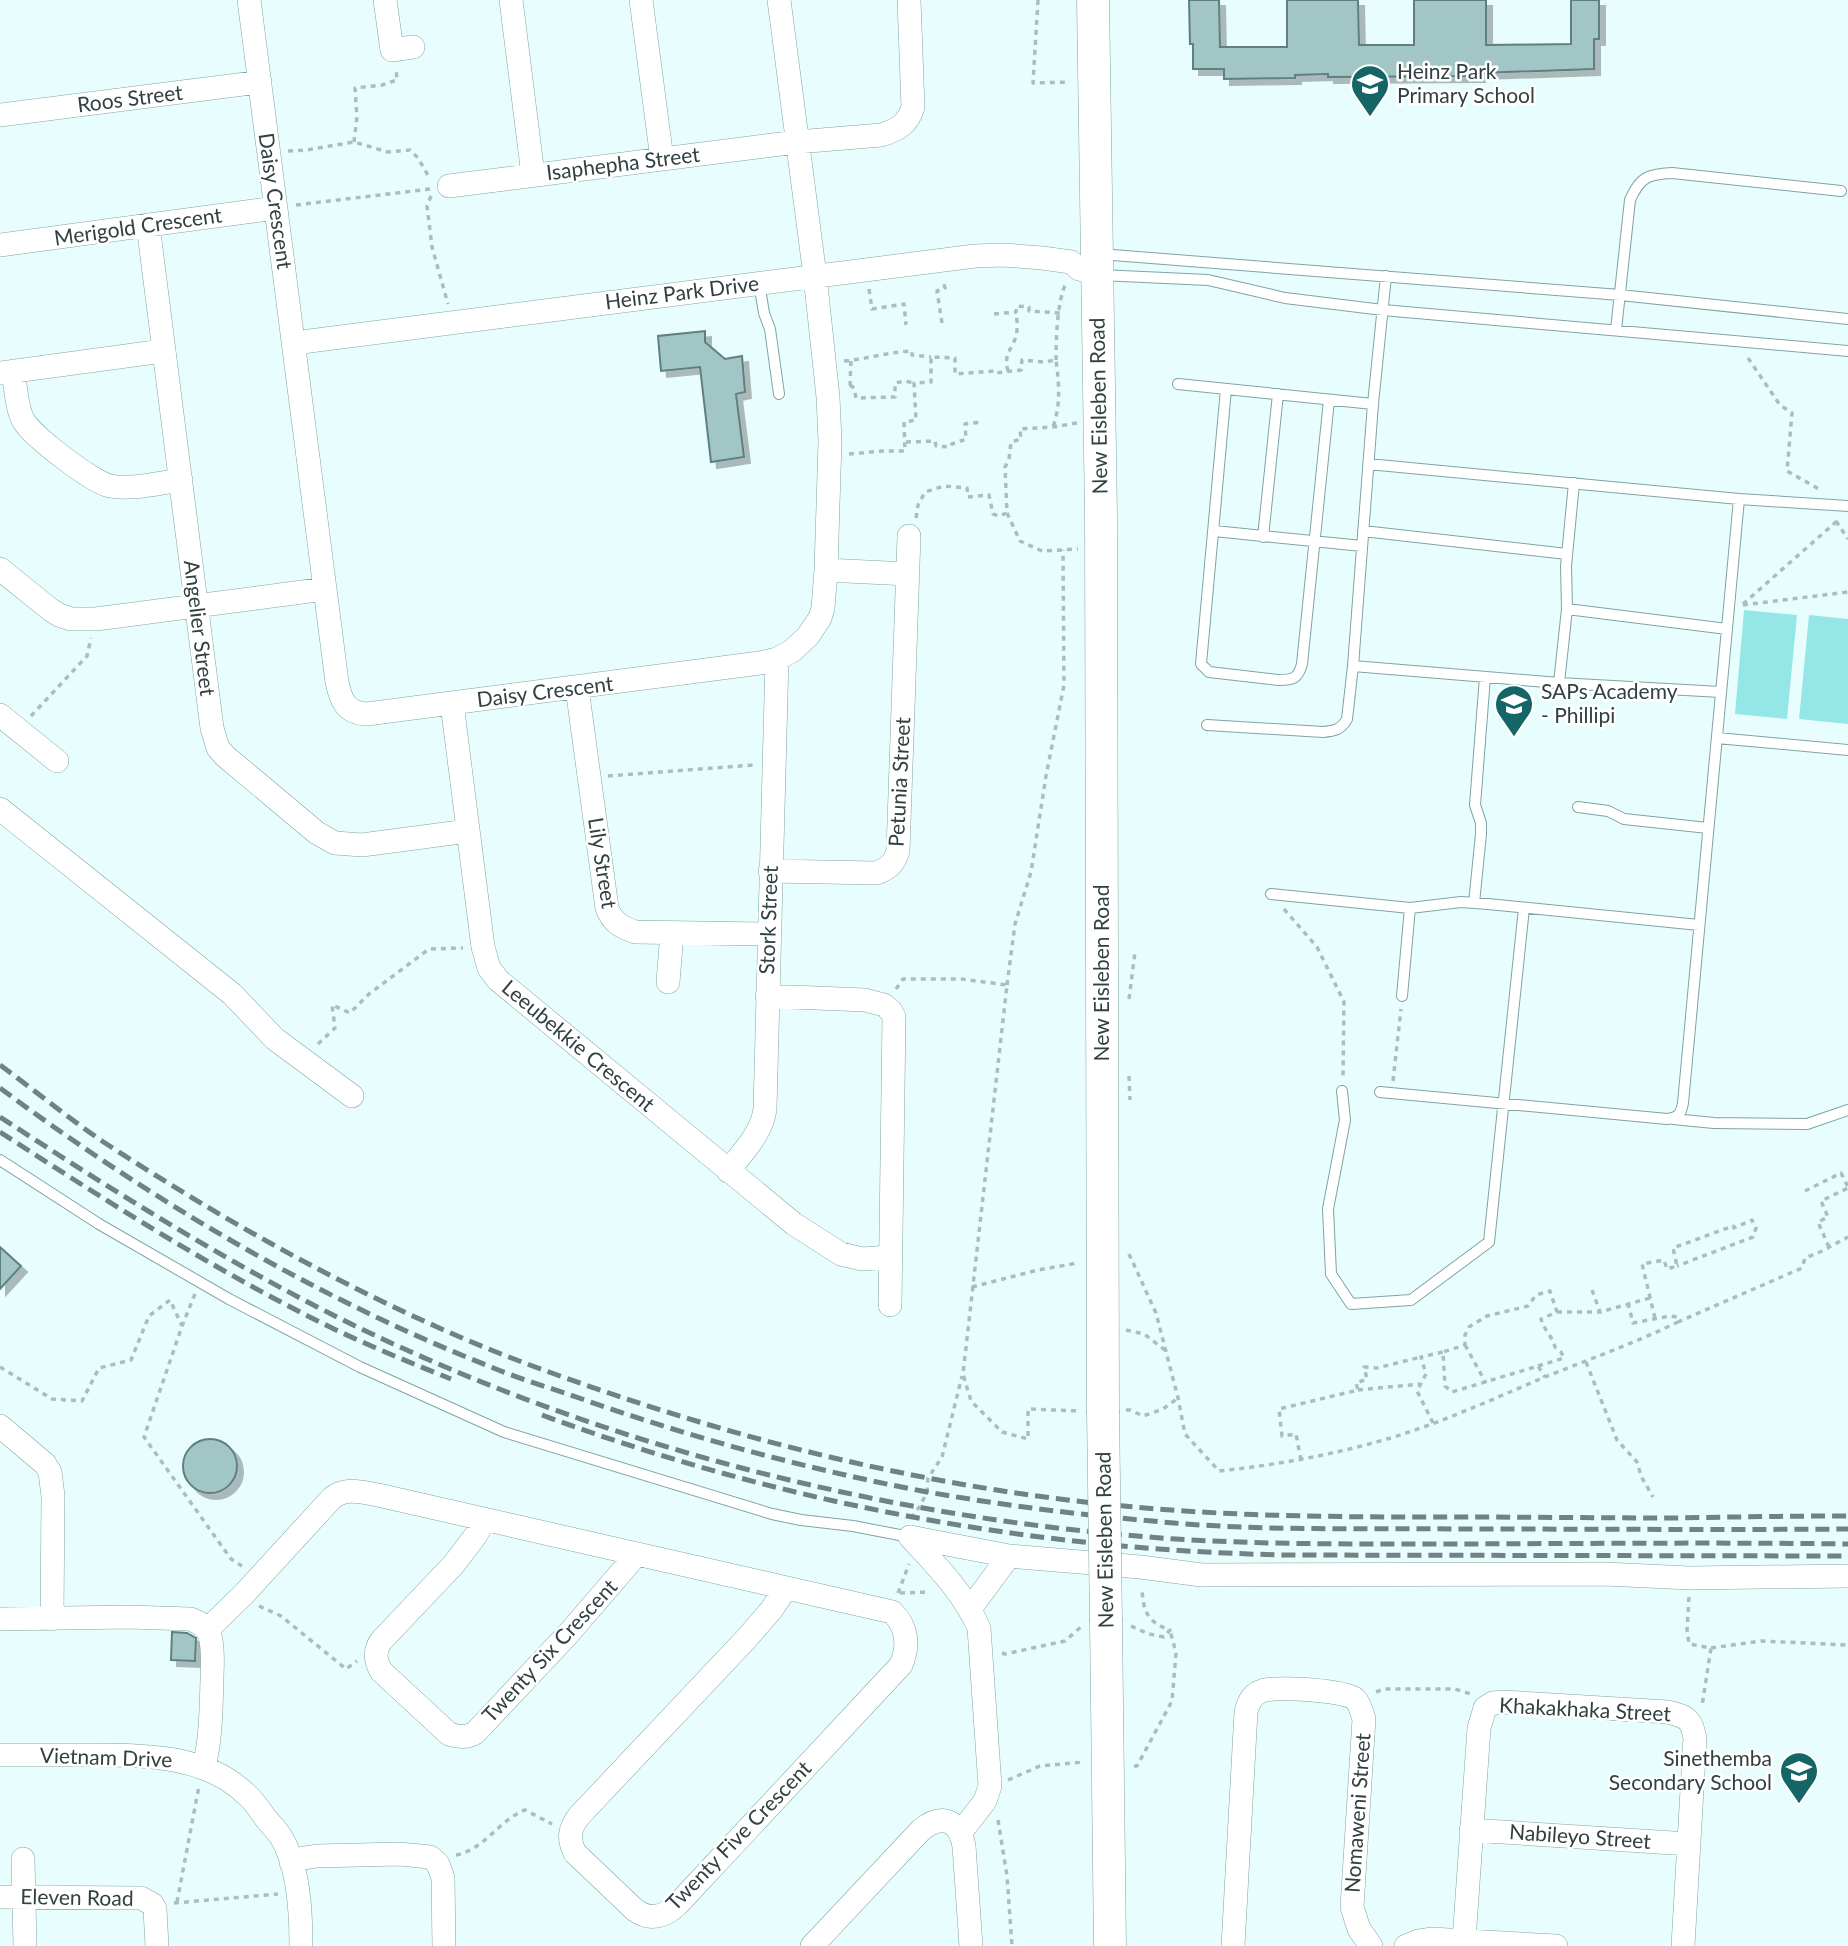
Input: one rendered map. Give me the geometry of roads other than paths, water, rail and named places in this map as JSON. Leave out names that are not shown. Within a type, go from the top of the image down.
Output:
[{"type":"main road","name":"New Eisleben Road","points":[[1093,0],[1086,265],[1100,422],[1103,1411],[1110,1946]]},
{"type":"street","name":"Daisy Crescent","points":[[249,0],[337,682],[350,710],[367,715],[760,663],[777,659],[792,651],[815,628],[824,608],[829,415],[815,276],[779,0]]},
{"type":"street","points":[[385,0],[402,49]]},
{"type":"street","points":[[511,0],[533,175]]},
{"type":"street","points":[[641,0],[663,159]]},
{"type":"street","name":"Isaphepha Street","points":[[442,188],[797,142],[881,135],[893,131],[904,125],[913,107],[909,0]]},
{"type":"street","name":"Roos Street","points":[[0,115],[260,82]]},
{"type":"street","name":"Merigold Crescent","points":[[0,245],[276,208]]},
{"type":"street","name":"Angelier Street","points":[[148,225],[212,728],[218,748],[317,832],[335,843],[362,845],[468,831]]},
{"type":"street","name":"Heinz Park Drive","points":[[294,343],[939,261],[1003,255],[1086,265]]},
{"type":"street","points":[[163,351],[7,372],[25,422],[96,482],[110,486],[128,486],[181,480]]},
{"type":"street","name":"Petunia Street","points":[[770,871],[877,873],[888,869],[895,861],[898,852],[909,536]]},
{"type":"street","points":[[0,569],[51,610],[71,619],[96,619],[325,589]]},
{"type":"street","points":[[826,570],[908,574]]},
{"type":"street","name":"Stork Street","points":[[728,1171],[757,1133],[764,1119],[777,659]]},
{"type":"street","name":"Lily Street","points":[[577,688],[609,915],[614,922],[635,932],[769,934]]},
{"type":"street","name":"Leeubekkie Crescent","points":[[452,704],[483,947],[489,968],[498,980],[794,1224],[841,1254],[862,1259],[890,1257]]},
{"type":"street","points":[[1,716],[57,761]]},
{"type":"street","points":[[0,808],[232,994],[275,1039],[352,1096]]},
{"type":"street","points":[[668,982],[672,933]]},
{"type":"street","points":[[767,996],[865,1000],[884,1005],[891,1011],[895,1025],[890,1305]]},
{"type":"street","points":[[0,1426],[45,1464],[50,1472],[53,1496],[52,1619]]},
{"type":"street","name":"Twenty Five Crescent","points":[[206,1630],[244,1594],[332,1498],[346,1491],[378,1495],[892,1612],[905,1629],[905,1655],[901,1665],[677,1905],[661,1916],[642,1915],[635,1910],[575,1853],[569,1833],[579,1816],[747,1638],[786,1588]]},
{"type":"street","name":"Twenty Six Crescent","points":[[484,1519],[476,1535],[454,1564],[377,1646],[376,1659],[381,1671],[449,1734],[457,1737],[475,1733],[561,1642],[637,1554]]},
{"type":"street","points":[[910,1537],[1009,1556],[1224,1576],[1848,1576]]},
{"type":"street","points":[[910,1537],[947,1577],[970,1609],[981,1645],[990,1786],[985,1801],[961,1832]]},
{"type":"street","points":[[970,1609],[1009,1556]]},
{"type":"street","points":[[0,1619],[190,1619],[199,1622],[210,1637],[212,1657],[211,1731],[201,1776]]},
{"type":"street","name":"Nomaweni Street","points":[[1233,1946],[1246,1712],[1255,1695],[1274,1688],[1342,1693],[1356,1700],[1364,1718],[1352,1908],[1354,1919],[1371,1946]]},
{"type":"street","name":"Khakakhaka Street","points":[[1464,1940],[1479,1728],[1485,1708],[1493,1703],[1517,1703],[1668,1712],[1688,1718],[1695,1738],[1683,1946]]},
{"type":"street","name":"Vietnam Drive","points":[[0,1755],[136,1755],[171,1758],[201,1776],[229,1780],[248,1795],[282,1838],[291,1862],[301,1918],[301,1946]]},
{"type":"street","points":[[812,1946],[928,1825],[937,1821],[955,1825],[961,1832],[971,1946]]},
{"type":"street","name":"Nabileyo Street","points":[[1471,1830],[1689,1844]]},
{"type":"street","points":[[291,1862],[317,1856],[399,1854],[430,1857],[438,1864],[443,1878],[444,1946]]},
{"type":"street","points":[[23,1860],[25,1946]]},
{"type":"street","name":"Eleven Road","points":[[0,1897],[141,1898],[155,1909],[157,1946]]},
{"type":"street","points":[[1406,1946],[1431,1939],[1556,1946]]},
{"type":"lane","points":[[1616,330],[1630,200],[1635,188],[1651,174],[1672,173],[1841,191]]},
{"type":"lane","points":[[1086,265],[1244,266],[1386,276],[1620,295],[1848,319]]},
{"type":"lane","points":[[1086,265],[1196,279],[1285,298],[1383,310],[1848,351]]},
{"type":"lane","points":[[1240,287],[1244,266]]},
{"type":"lane","points":[[1207,725],[1323,732],[1335,731],[1343,726],[1347,719],[1386,276]]},
{"type":"lane","points":[[759,283],[764,313],[770,329],[779,394]]},
{"type":"lane","points":[[1178,384],[1373,404]]},
{"type":"lane","points":[[1226,389],[1200,656],[1203,668],[1218,674],[1288,680],[1300,673],[1329,400]]},
{"type":"lane","points":[[1263,537],[1278,394]]},
{"type":"lane","points":[[1368,464],[1845,510]]},
{"type":"lane","points":[[1559,683],[1567,609],[1567,554],[1574,483]]},
{"type":"lane","points":[[1673,1119],[1682,1110],[1739,499]]},
{"type":"lane","points":[[1214,531],[1362,546]]},
{"type":"lane","points":[[1363,531],[1567,554]]},
{"type":"lane","points":[[1567,609],[1727,629]]},
{"type":"lane","points":[[1353,666],[1559,683],[1721,692]]},
{"type":"lane","points":[[1474,903],[1481,834],[1475,805],[1485,677]]},
{"type":"lane","points":[[1717,738],[1848,750]]},
{"type":"lane","points":[[1578,807],[1608,811],[1624,819],[1709,828]]},
{"type":"lane","points":[[1271,894],[1410,908],[1461,902],[1699,925]]},
{"type":"lane","points":[[1402,996],[1410,908]]},
{"type":"lane","points":[[1342,1091],[1345,1120],[1328,1209],[1331,1274],[1351,1304],[1410,1300],[1489,1242],[1524,908]]},
{"type":"lane","points":[[1386,1093],[1714,1123],[1807,1124],[1848,1110]]},
{"type":"lane","points":[[0,1160],[99,1224],[267,1320],[360,1367],[504,1432],[772,1514],[910,1537]]},
{"type":"railway","points":[[0,1065],[76,1123],[183,1192],[307,1263],[435,1326],[521,1362],[673,1414],[868,1466],[1000,1491],[1067,1500],[1255,1515],[1672,1518],[1848,1516]]},
{"type":"railway","points":[[0,1088],[116,1169],[237,1244],[299,1278],[426,1340],[509,1374],[653,1423],[832,1472],[922,1491],[1016,1506],[1209,1526],[1316,1529],[1848,1529]]},
{"type":"railway","points":[[0,1117],[206,1246],[335,1316],[433,1362],[535,1403],[639,1438],[745,1469],[852,1494],[960,1514],[1068,1529],[1205,1541],[1352,1544],[1848,1544]]},
{"type":"railway","points":[[0,1132],[122,1210],[248,1284],[334,1329],[451,1379]]},
{"type":"railway","points":[[542,1415],[632,1446],[815,1497],[1002,1532],[1096,1543],[1286,1555],[1848,1556]]},
{"type":"place","name":"Heinz Park Primary School","points":[[1370,118]]},
{"type":"place","name":"SAPs Academy - Phillipi","points":[[1514,738]]},
{"type":"place","name":"Sinethemba Secondary School","points":[[1799,1805]]}]
